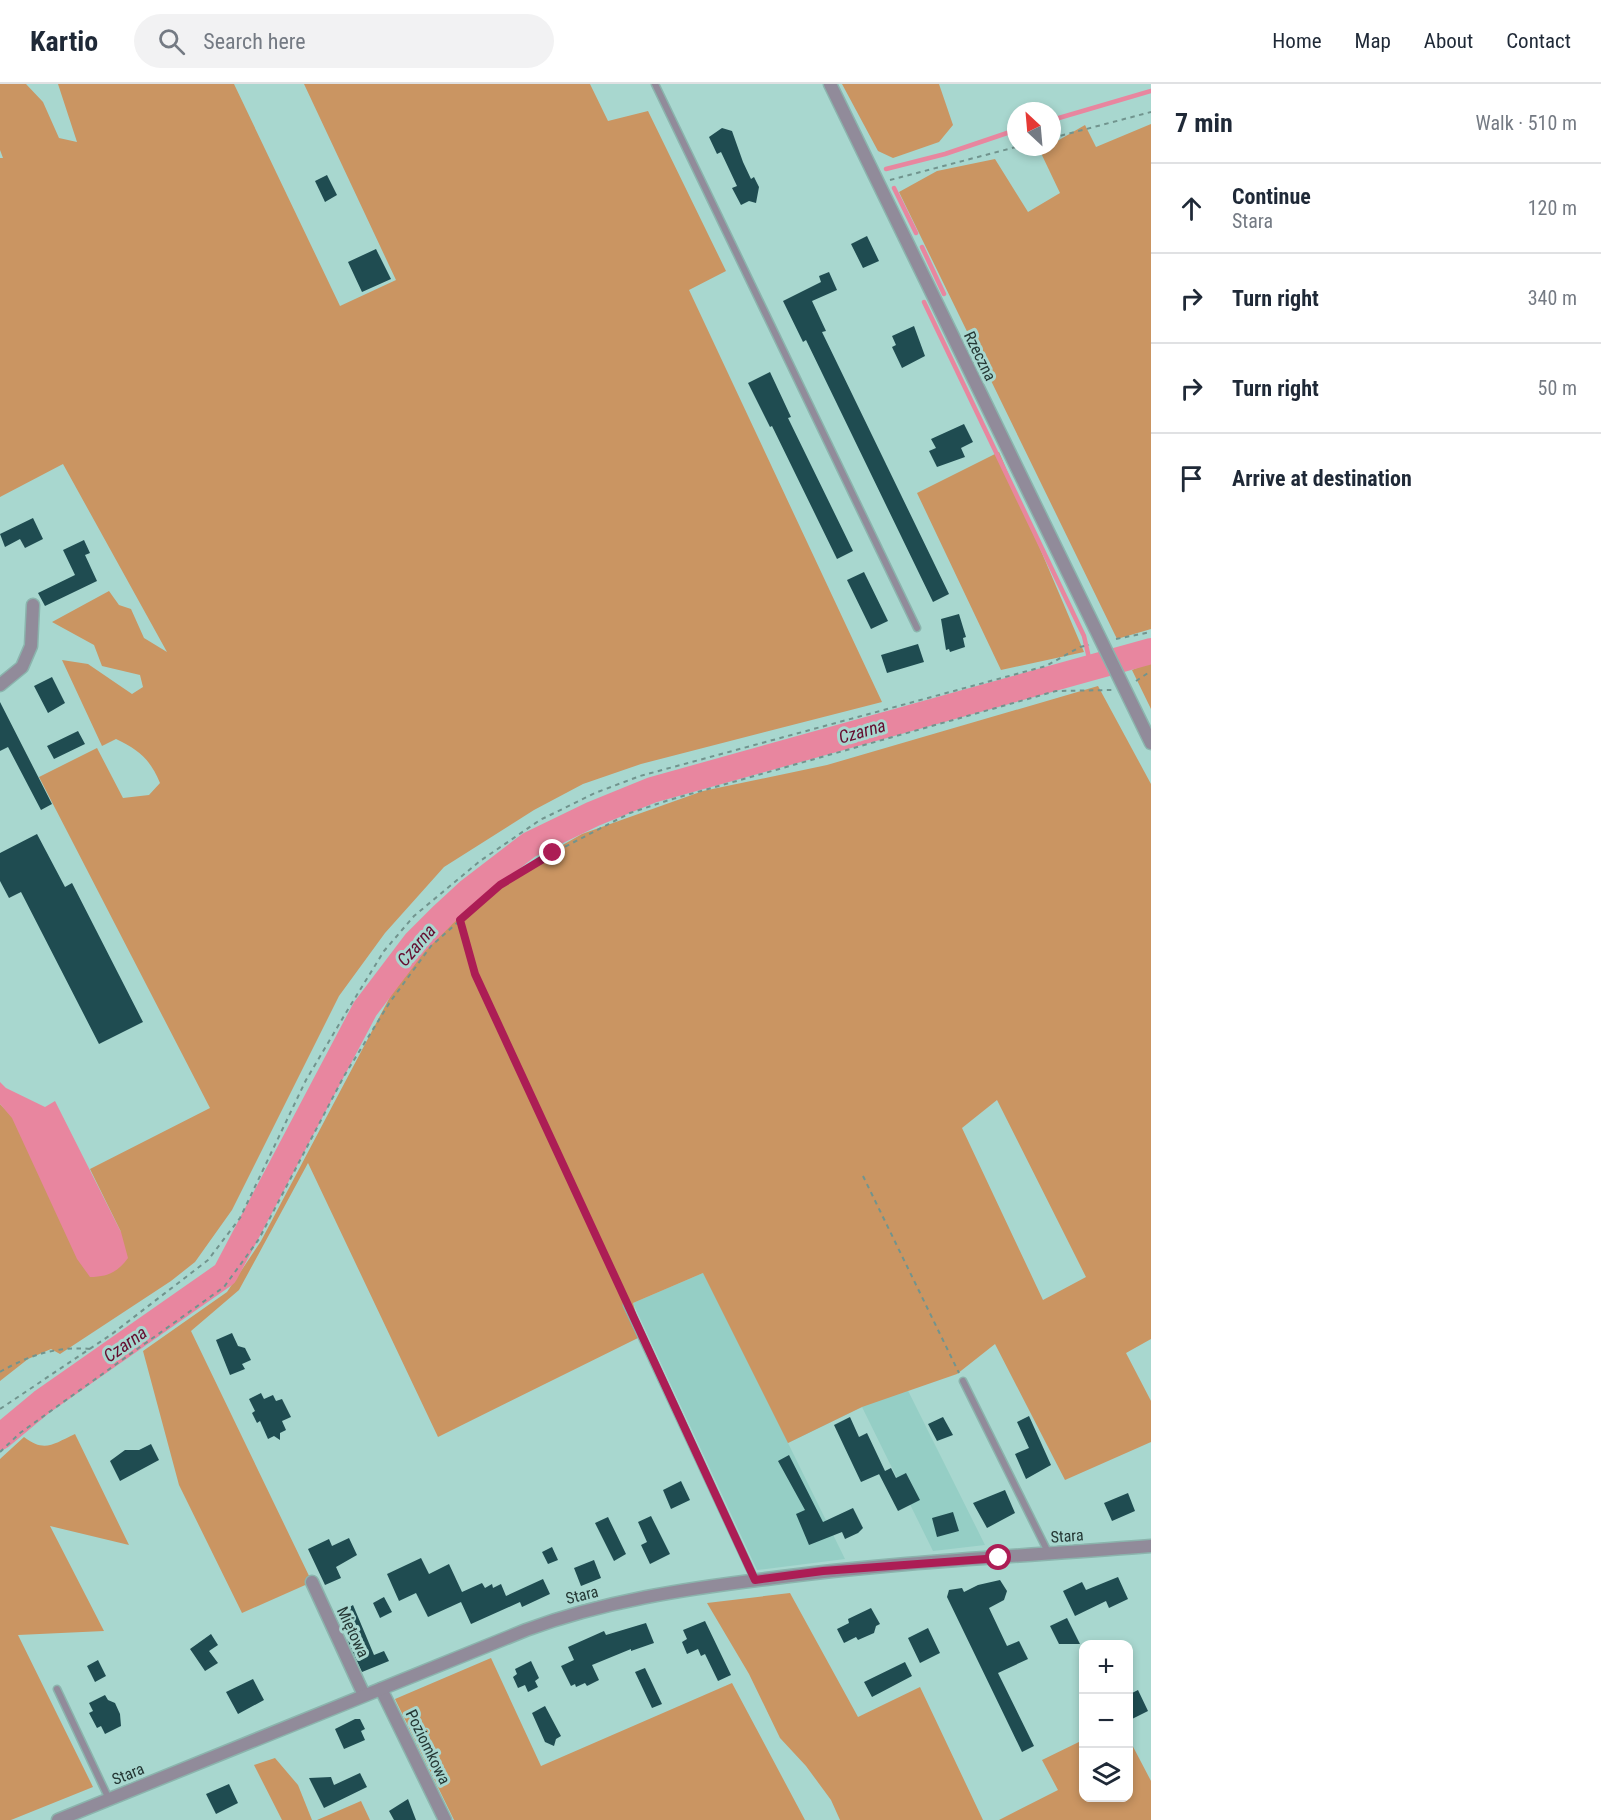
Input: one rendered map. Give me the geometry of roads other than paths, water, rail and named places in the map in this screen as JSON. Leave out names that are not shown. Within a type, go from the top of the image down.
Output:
[{"type":"street","name":"Rzeczna","points":[[830,84],[1122,688],[1151,743]]},
{"type":"street","points":[[0,685],[22,667],[31,646],[33,605]]},
{"type":"street","name":"Stara","points":[[58,1820],[560,1617],[646,1597],[755,1580],[855,1568],[1151,1546]]},
{"type":"street","name":"Miętowa","points":[[312,1582],[364,1695]]},
{"type":"street","name":"Poziomkowa","points":[[381,1689],[445,1820]]},
{"type":"lane","points":[[655,84],[917,628]]},
{"type":"lane","points":[[627,1305],[755,1580]]},
{"type":"lane","points":[[963,1381],[1050,1554]]},
{"type":"lane","points":[[57,1689],[109,1799]]},
{"type":"waterway","points":[[1061,117],[1151,91]]},
{"type":"waterway","points":[[886,169],[945,154],[1007,133]]},
{"type":"waterway","points":[[894,188],[916,233]]},
{"type":"waterway","points":[[922,247],[944,294]]},
{"type":"waterway","points":[[924,302],[1084,636],[1091,667]]},
{"type":"waterway","name":"Czarna","points":[[0,1437],[42,1402],[225,1274],[365,1009],[415,943],[469,891],[529,845],[593,814],[652,790],[1151,651]]}]
